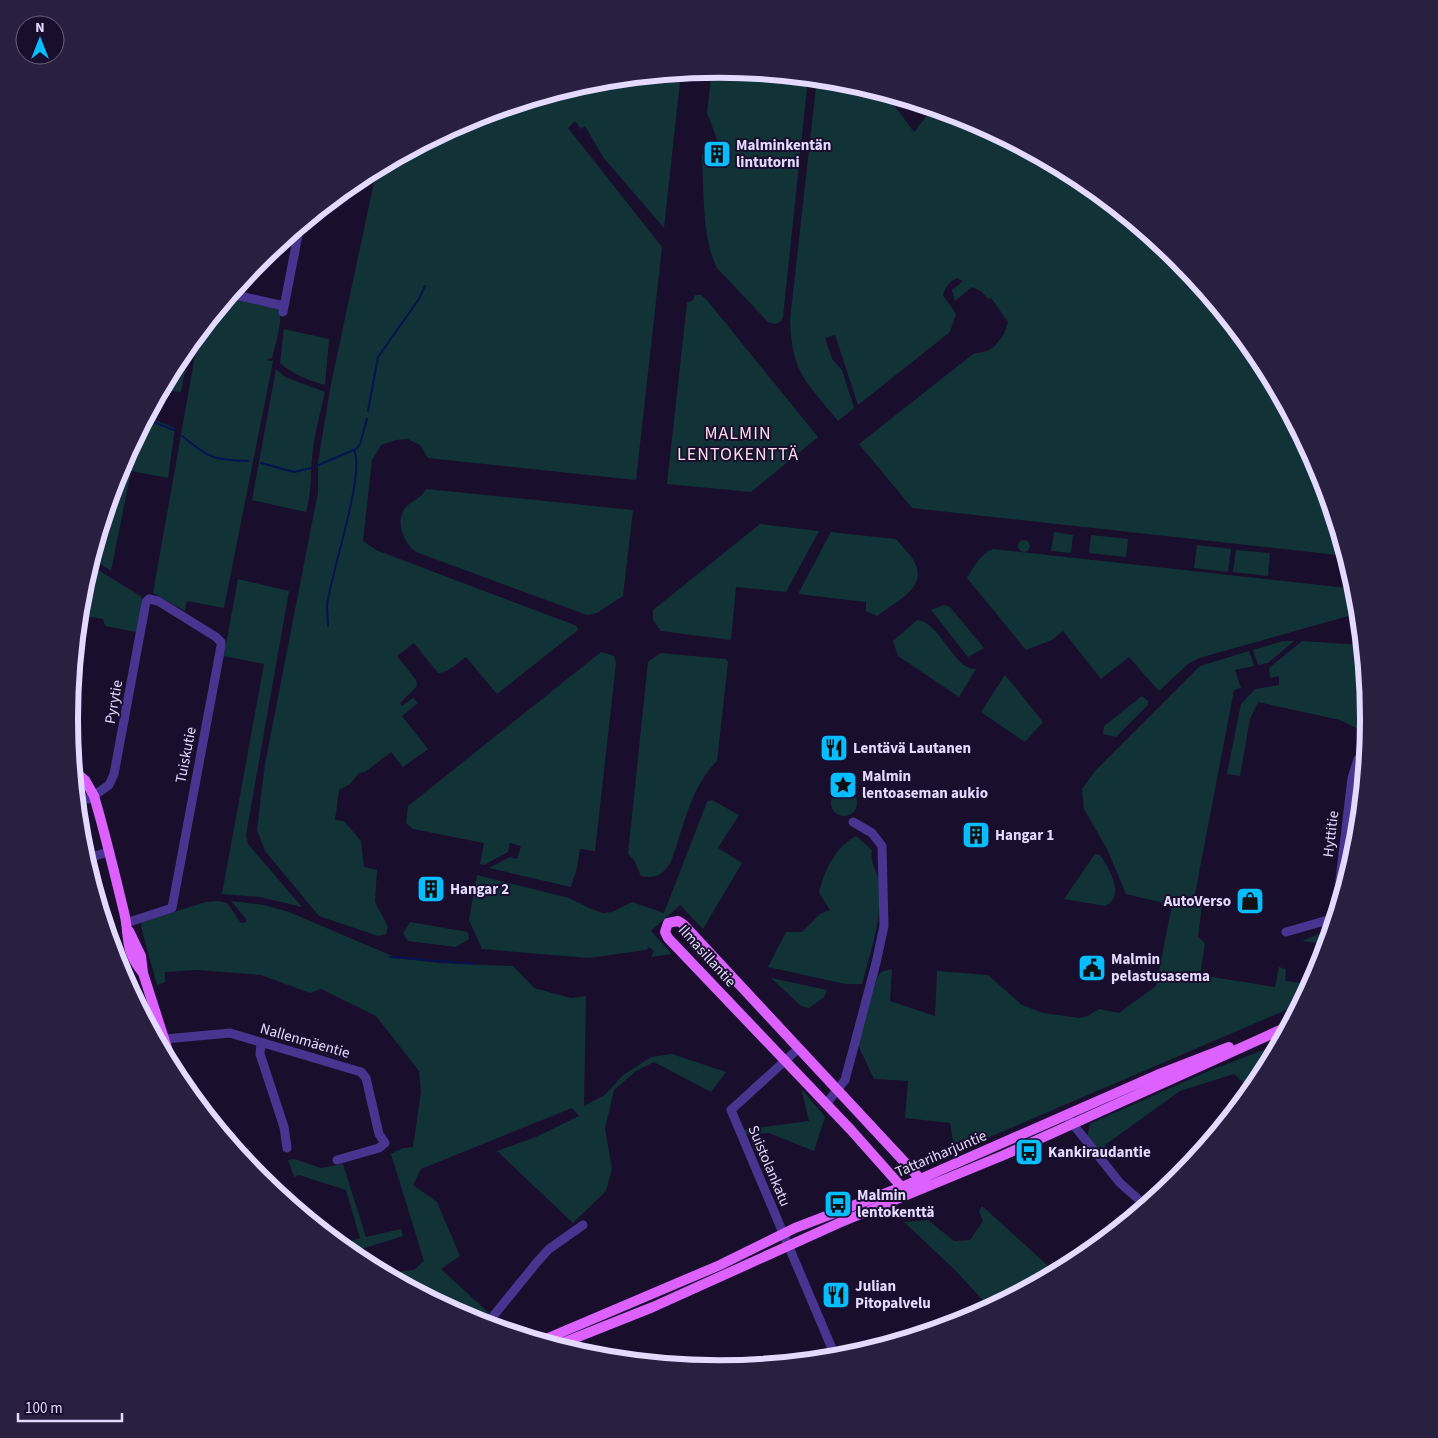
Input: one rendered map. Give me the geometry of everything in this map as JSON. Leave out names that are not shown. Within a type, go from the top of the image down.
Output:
[{"type":"main road","points":[[80,776],[86,780],[92,798],[108,851],[126,923],[141,956],[143,973],[167,1046]]},
{"type":"main road","points":[[81,786],[92,798]]},
{"type":"main road","name":"Ilmasillantie","points":[[905,1191],[785,1060],[668,938],[665,929],[668,923],[678,920],[683,924],[924,1183]]},
{"type":"main road","name":"Tattariharjuntie","points":[[566,1342],[653,1307],[905,1191],[1069,1120],[1235,1052],[1243,1045],[1280,1030]]},
{"type":"main road","name":"Tattariharjuntie","points":[[549,1338],[711,1269],[784,1233],[833,1212],[905,1191]]},
{"type":"street","points":[[237,296],[284,309],[298,235]]},
{"type":"street","name":"Pyrytie","points":[[92,798],[109,785],[114,774],[146,602],[149,599]]},
{"type":"street","name":"Tuiskutie","points":[[126,923],[172,908],[221,646],[216,637],[158,601],[149,599]]},
{"type":"street","name":"Hyttitie","points":[[1340,882],[1352,778],[1358,759]]},
{"type":"street","points":[[826,1104],[845,1080],[882,940],[884,917],[882,846],[872,833],[853,822]]},
{"type":"street","points":[[93,856],[108,851]]},
{"type":"street","points":[[1286,932],[1328,920]]},
{"type":"street","name":"Nallenmäentie","points":[[165,1039],[230,1033],[361,1072],[366,1078],[380,1134],[385,1143],[379,1148],[337,1160]]},
{"type":"street","points":[[261,1043],[260,1054],[284,1127],[288,1148]]},
{"type":"street","points":[[785,1060],[799,1048]]},
{"type":"street","name":"Suistolankatu","points":[[785,1060],[731,1110],[790,1244],[833,1350]]},
{"type":"street","points":[[1069,1120],[1120,1183],[1137,1198]]},
{"type":"street","points":[[491,1318],[549,1249],[583,1225]]},
{"type":"green space","points":[[711,78],[761,79],[807,84],[783,317],[776,324],[768,322],[718,269],[713,258],[706,231],[702,155],[718,157],[722,152],[707,113]]},
{"type":"green space","points":[[680,79],[664,228],[603,157],[585,126],[581,129],[575,121],[568,128],[662,247],[636,480],[428,458],[420,445],[408,439],[396,440],[381,445],[372,460],[363,541],[376,550],[577,626],[578,630],[497,694],[466,657],[450,669],[438,673],[414,643],[397,656],[416,680],[417,686],[400,703],[402,706],[413,698],[418,703],[402,716],[428,749],[403,767],[391,752],[365,772],[359,773],[350,784],[339,790],[335,820],[344,821],[361,841],[364,867],[377,870],[375,902],[388,927],[386,934],[378,936],[319,916],[265,851],[257,830],[265,764],[318,492],[318,462],[331,384],[375,178],[398,163],[435,144],[474,126],[513,112],[553,99],[594,90],[635,83]]},
{"type":"green space","points":[[816,85],[897,103],[894,105],[914,132],[928,113],[964,126],[1040,163],[1110,210],[1173,265],[1201,296],[1228,328],[1275,398],[1312,474],[1340,555],[912,508],[859,444],[973,354],[987,351],[995,346],[1004,334],[1008,322],[991,298],[988,299],[981,291],[972,287],[955,301],[952,290],[963,281],[957,278],[948,285],[943,295],[956,314],[950,332],[858,405],[835,335],[825,338],[832,359],[842,370],[854,408],[838,421],[803,376],[794,353],[790,320]]},
{"type":"green space","points":[[695,295],[701,295],[706,299],[818,437],[751,492],[667,484],[687,303],[693,300]]},
{"type":"green space","points":[[235,298],[279,307],[280,324],[272,358],[266,360],[273,361],[224,608],[187,601],[185,611],[153,593],[196,348]]},
{"type":"green space","points":[[284,329],[329,339],[325,385],[301,377],[280,363]]},
{"type":"green space","points":[[187,362],[181,392],[168,391]]},
{"type":"green space","points":[[276,369],[285,377],[325,392],[314,441],[310,491],[306,512],[252,500]]},
{"type":"green space","points":[[152,419],[175,428],[168,478],[131,471],[111,571],[97,562],[99,553],[126,474]]},
{"type":"green space","points":[[426,489],[633,510],[623,596],[597,613],[587,615],[416,552],[404,537],[401,519],[406,507],[420,497]]},
{"type":"green space","points":[[760,524],[819,531],[786,592],[736,587],[731,640],[661,631],[653,620],[653,610]]},
{"type":"green space","points":[[831,532],[895,539],[916,565],[918,574],[911,590],[877,616],[866,611],[866,602],[798,594]]},
{"type":"green space","points":[[1054,532],[1073,535],[1071,553],[1051,551]]},
{"type":"green space","points":[[1091,535],[1128,539],[1126,557],[1089,553]]},
{"type":"green space","points":[[1022,540],[1026,540],[1030,546],[1026,552],[1022,552],[1018,548],[1018,544]]},
{"type":"green space","points":[[1197,545],[1231,549],[1228,572],[1194,568]]},
{"type":"green space","points":[[993,549],[1347,588],[1352,615],[1199,658],[1188,664],[1159,691],[1129,657],[1101,679],[1063,631],[1052,640],[1026,650],[967,578],[981,557]]},
{"type":"green space","points":[[1236,550],[1270,553],[1268,576],[1233,572]]},
{"type":"green space","points":[[96,568],[142,597],[136,632],[105,626],[103,619],[86,616]]},
{"type":"green space","points":[[238,579],[289,591],[246,835],[248,844],[302,907],[260,897],[222,894],[264,664],[224,656]]},
{"type":"green space","points":[[944,605],[950,607],[984,648],[968,657],[931,610]]},
{"type":"green space","points":[[917,620],[933,629],[960,662],[976,669],[959,697],[898,656],[893,641]]},
{"type":"green space","points":[[1283,641],[1294,641],[1268,663],[1258,665],[1253,650]]},
{"type":"green space","points":[[1302,641],[1356,645],[1359,677],[1360,730],[1340,720],[1258,702],[1250,719],[1240,776],[1227,774],[1241,704],[1255,689],[1279,685],[1279,676],[1270,678],[1269,668]]},
{"type":"green space","points":[[1249,651],[1254,666],[1235,670],[1241,688],[1234,690],[1194,899],[1203,897],[1198,937],[1205,943],[1200,975],[1275,987],[1279,967],[1286,969],[1285,981],[1303,983],[1294,1003],[1292,1008],[955,1152],[950,1123],[905,1118],[908,1081],[874,1079],[858,1045],[877,978],[881,972],[892,969],[890,1001],[935,1016],[937,971],[988,975],[1022,1005],[1043,1013],[1080,1018],[1088,1016],[1099,1009],[1119,1013],[1156,986],[1172,905],[1126,894],[1107,849],[1084,809],[1082,789],[1095,771],[1200,666]]},
{"type":"green space","points":[[601,652],[614,656],[616,663],[595,851],[580,849],[571,887],[489,868],[510,857],[517,859],[521,846],[510,843],[508,852],[484,865],[480,864],[484,843],[413,829],[406,823],[408,806]]},
{"type":"green space","points":[[660,653],[726,659],[728,662],[717,761],[708,771],[694,795],[671,862],[658,875],[646,877],[641,876],[634,860],[628,854],[648,662]]},
{"type":"green space","points":[[1005,675],[1043,722],[1025,742],[981,712]]},
{"type":"green space","points":[[1142,696],[1148,701],[1148,705],[1116,737],[1103,734],[1104,726]]},
{"type":"green space","points":[[844,790],[853,794],[857,803],[853,812],[844,816],[835,812],[831,803],[835,794]]},
{"type":"green space","points":[[712,800],[739,815],[718,848],[742,863],[703,929],[680,905],[651,931],[672,954],[651,957],[654,951],[649,947],[646,950],[589,958],[482,949],[469,920],[477,875],[569,898],[603,913],[612,912],[632,902],[664,913],[707,802]]},
{"type":"green space","points":[[856,836],[872,850],[872,860],[880,887],[877,924],[862,984],[845,984],[768,967],[786,932],[802,932],[820,914],[830,910],[819,893],[824,876],[836,853]]},
{"type":"green space","points":[[1095,854],[1100,855],[1108,867],[1114,882],[1114,896],[1111,901],[1105,906],[1064,899]]},
{"type":"green space","points":[[218,901],[227,903],[241,923],[246,922],[246,919],[231,901],[264,905],[289,912],[397,958],[439,963],[513,966],[534,988],[571,998],[586,996],[584,1106],[605,1095],[622,1076],[651,1057],[672,1054],[726,1072],[711,1092],[654,1062],[636,1071],[614,1090],[605,1129],[612,1169],[606,1191],[573,1223],[497,1151],[536,1137],[579,1116],[572,1108],[421,1169],[413,1185],[437,1202],[460,1256],[441,1269],[489,1313],[487,1317],[435,1294],[394,1272],[414,1270],[424,1261],[391,1154],[403,1148],[413,1147],[421,1092],[419,1071],[376,1016],[321,989],[310,993],[261,975],[197,970],[165,972],[165,982],[157,985],[141,927],[142,922],[206,902]]},
{"type":"green space","points":[[410,922],[468,932],[469,939],[456,947],[408,941],[403,933]]},
{"type":"green space","points":[[1321,933],[1323,933],[1320,943],[1302,941]]},
{"type":"green space","points":[[771,978],[827,990],[824,997],[809,1008],[801,1006]]},
{"type":"green space","points":[[1270,1047],[1246,1084],[1234,1074],[1180,1091],[1105,1145],[1108,1151],[1102,1156],[1087,1137],[1090,1124],[1211,1070]]},
{"type":"green space","points":[[801,1088],[825,1117],[814,1151],[769,1133],[742,1135],[742,1130],[809,1121]]},
{"type":"green space","points":[[294,1159],[321,1168],[343,1164],[366,1237],[401,1229],[403,1236],[360,1250],[348,1242],[360,1238],[346,1190],[299,1175],[294,1177],[288,1160]]},
{"type":"green space","points":[[982,1206],[1051,1268],[985,1302],[955,1270],[904,1222],[928,1220],[954,1241],[970,1240],[983,1221],[979,1211]]},
{"type":"waterway","points":[[368,411],[378,357],[419,299],[425,286]]},
{"type":"waterway","points":[[316,466],[356,449],[360,444],[367,419]]},
{"type":"waterway","points":[[151,421],[174,430]]},
{"type":"waterway","points":[[182,436],[212,456],[226,460],[248,461]]},
{"type":"waterway","points":[[328,626],[327,606],[352,501],[356,462],[354,450]]},
{"type":"waterway","points":[[261,463],[294,472],[311,468]]},
{"type":"waterway","points":[[390,957],[475,964]]},
{"type":"place","name":"Malminkentän lintutorni","points":[[717,154]]},
{"type":"place","name":"Lentävä Lautanen","points":[[834,748]]},
{"type":"place","name":"Malmin lentoaseman aukio","points":[[843,785]]},
{"type":"place","name":"Hangar 1","points":[[976,835]]},
{"type":"place","name":"Hangar 2","points":[[431,889]]},
{"type":"place","name":"AutoVerso","points":[[1250,901]]},
{"type":"place","name":"Malmin pelastusasema","points":[[1092,968]]},
{"type":"place","name":"Kankiraudantie","points":[[1029,1152]]},
{"type":"place","name":"Malmin lentokenttä","points":[[838,1204]]},
{"type":"place","name":"Julian Pitopalvelu","points":[[836,1295]]},
{"type":"district","name":"MALMIN LENTOKENTTÄ","points":[[738,443]]}]
